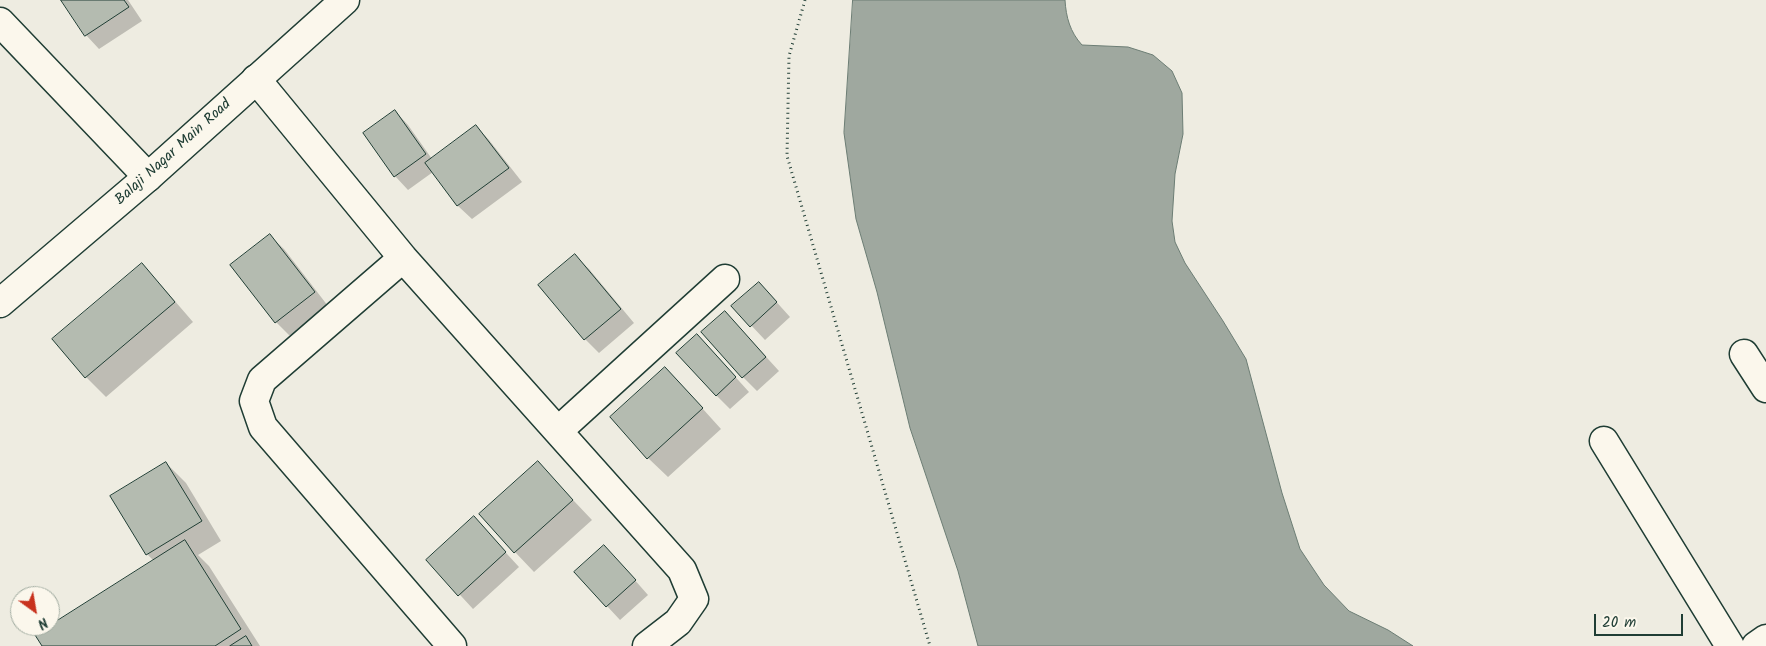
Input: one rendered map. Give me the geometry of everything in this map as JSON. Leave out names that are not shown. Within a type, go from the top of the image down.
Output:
[{"type":"street","name":"Balaji Nagar Main Road","points":[[0,303],[148,177],[345,0]]},
{"type":"street","points":[[0,22],[148,177]]},
{"type":"street","points":[[256,79],[403,258],[682,570],[694,599],[678,622],[647,646]]},
{"type":"street","points":[[403,258],[262,380],[254,401],[263,426],[452,646]]},
{"type":"street","points":[[558,431],[725,279]]},
{"type":"street","points":[[1744,354],[1766,388]]},
{"type":"street","points":[[1604,441],[1730,646]]},
{"type":"street","points":[[1756,646],[1766,640]]},
{"type":"path","points":[[805,0],[789,56],[788,156],[930,646]]},
{"type":"shaded area","points":[[853,0],[1065,0],[1069,24],[1074,35],[1082,45],[1128,47],[1153,55],[1172,71],[1182,93],[1183,134],[1175,174],[1172,221],[1175,242],[1185,263],[1246,359],[1282,493],[1300,549],[1324,585],[1349,611],[1388,630],[1413,646],[978,646],[958,571],[910,428],[877,292],[856,219],[844,133]]},
{"type":"building","points":[[61,0],[124,0],[129,7],[85,36]]},
{"type":"building","points":[[395,110],[426,154],[394,177],[363,133]]},
{"type":"building","points":[[476,125],[509,168],[457,206],[425,163]]},
{"type":"building","points":[[270,234],[315,292],[275,323],[230,265]]},
{"type":"building","points":[[575,254],[621,309],[584,340],[538,285]]},
{"type":"building","points":[[142,263],[175,302],[85,378],[52,339]]},
{"type":"building","points":[[759,282],[777,302],[750,327],[731,306]]},
{"type":"building","points":[[725,311],[766,357],[742,378],[701,332]]},
{"type":"building","points":[[697,334],[736,377],[716,396],[676,353]]},
{"type":"building","points":[[665,367],[703,408],[647,459],[610,417]]},
{"type":"building","points":[[538,461],[573,500],[514,553],[479,514]]},
{"type":"building","points":[[166,462],[202,521],[146,555],[110,496]]},
{"type":"building","points":[[474,516],[506,552],[458,596],[426,560]]},
{"type":"building","points":[[185,540],[241,629],[215,646],[42,646],[36,636],[60,636],[60,619]]},
{"type":"building","points":[[604,545],[636,580],[606,607],[574,572]]},
{"type":"building","points":[[246,636],[252,646],[230,646]]}]
